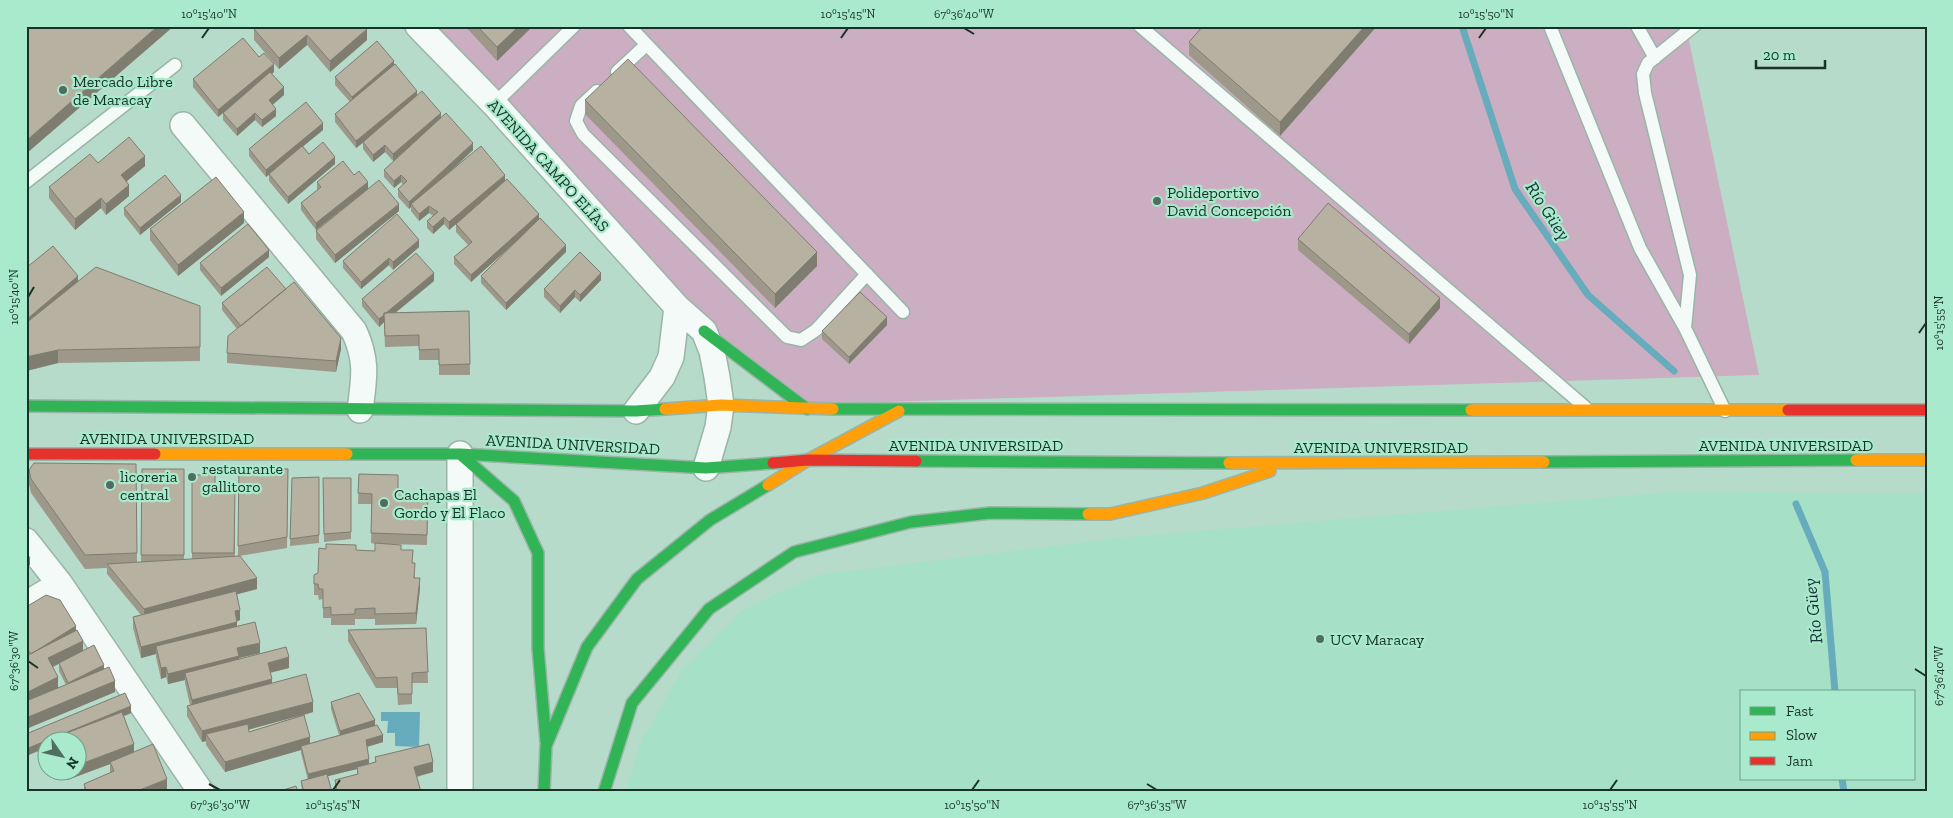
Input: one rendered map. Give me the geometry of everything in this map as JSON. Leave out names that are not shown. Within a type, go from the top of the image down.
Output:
[{"type":"street","name":"AVENIDA CAMPO ELÍAS","points":[[418,26],[494,104],[676,307],[704,332]]},
{"type":"street","points":[[183,125],[354,331],[361,346],[365,371],[360,410]]},
{"type":"street","points":[[636,412],[662,378],[671,357],[676,326],[676,307]]},
{"type":"street","points":[[704,332],[712,351],[718,377],[721,405],[718,427],[706,468]]},
{"type":"street","points":[[704,332],[807,409]]},
{"type":"street","name":"AVENIDA UNIVERSIDAD","points":[[26,406],[636,412],[721,405],[807,409],[1927,410]]},
{"type":"street","points":[[546,746],[587,648],[637,579],[710,520],[808,460],[902,409]]},
{"type":"street","name":"AVENIDA UNIVERSIDAD","points":[[26,454],[460,454],[706,468],[808,460],[1292,464],[1927,460]]},
{"type":"street","points":[[460,454],[514,501],[538,553],[538,648],[546,746],[544,792]]},
{"type":"street","points":[[460,454],[460,792]]},
{"type":"street","points":[[604,792],[632,703],[709,609],[794,552],[910,522],[990,513],[1110,514],[1203,493],[1292,464]]},
{"type":"street","points":[[26,541],[60,584],[201,792]]},
{"type":"street","points":[[26,604],[60,584]]},
{"type":"lane","points":[[494,104],[574,26]]},
{"type":"lane","points":[[629,26],[903,312]]},
{"type":"lane","points":[[1140,26],[1589,410]]},
{"type":"lane","points":[[1550,26],[1640,248],[1685,328],[1725,410]]},
{"type":"lane","points":[[1637,26],[1655,58]]},
{"type":"lane","points":[[1685,328],[1690,275],[1645,93],[1643,74],[1646,67],[1655,58],[1694,26]]},
{"type":"lane","points":[[646,45],[581,106],[576,121],[584,134],[787,337],[801,340],[816,330],[867,274]]},
{"type":"lane","points":[[26,182],[175,64]]},
{"type":"shaded area","name":"Polideportivo David Concepción","points":[[425,26],[1686,26],[1759,375],[787,405]]},
{"type":"shaded area","name":"UCV Maracay","points":[[1671,492],[1927,493],[1927,792],[625,792],[641,741],[684,667],[742,610],[818,575],[1126,537]]},
{"type":"water","points":[[381,712],[420,712],[419,747],[395,746],[395,733],[387,733],[388,721],[381,721]]},
{"type":"building","name":"Mercado Libre de Maracay","points":[[26,26],[158,26],[26,141]]},
{"type":"building","points":[[257,26],[364,26],[367,29],[330,61],[307,35],[279,58],[254,29]]},
{"type":"building","points":[[477,26],[519,26],[497,47]]},
{"type":"building","points":[[1203,26],[1365,26],[1280,122],[1189,42]]},
{"type":"building","points":[[243,38],[259,57],[264,53],[274,64],[218,110],[193,79]]},
{"type":"building","points":[[377,41],[394,61],[352,97],[335,77]]},
{"type":"building","points":[[628,59],[817,252],[775,294],[585,100]]},
{"type":"building","points":[[395,64],[417,91],[356,141],[335,114]]},
{"type":"building","points":[[270,72],[284,87],[269,100],[276,109],[262,120],[255,113],[237,129],[223,113]]},
{"type":"building","points":[[422,91],[441,113],[393,154],[385,145],[373,155],[363,142]]},
{"type":"building","points":[[306,102],[323,123],[266,170],[249,149]]},
{"type":"building","points":[[446,113],[473,143],[409,202],[398,189],[407,181],[401,175],[394,181],[384,170]]},
{"type":"building","points":[[129,137],[145,156],[121,175],[129,185],[106,204],[101,198],[75,219],[49,187],[90,154],[98,163]]},
{"type":"building","points":[[323,142],[335,157],[288,197],[269,174],[302,146],[309,154]]},
{"type":"building","points":[[481,146],[505,175],[449,222],[444,217],[433,227],[427,221],[438,212],[429,206],[419,214],[411,204]]},
{"type":"building","points":[[343,161],[354,175],[359,171],[368,182],[316,223],[301,203],[321,187],[317,182]]},
{"type":"building","points":[[165,175],[181,195],[140,228],[124,208]]},
{"type":"building","points":[[216,177],[244,212],[178,265],[150,229]]},
{"type":"building","points":[[507,179],[539,214],[471,275],[454,257],[472,242],[456,224]]},
{"type":"building","points":[[379,180],[399,204],[335,255],[316,231]]},
{"type":"building","points":[[1328,203],[1440,298],[1409,334],[1298,239]]},
{"type":"building","points":[[397,214],[419,240],[393,262],[389,258],[361,282],[343,261]]},
{"type":"building","points":[[540,218],[566,245],[506,303],[481,276]]},
{"type":"building","points":[[248,224],[269,250],[221,288],[200,263]]},
{"type":"building","points":[[53,246],[78,276],[26,320],[26,268]]},
{"type":"building","points":[[580,252],[601,273],[580,295],[575,290],[560,306],[544,289]]},
{"type":"building","points":[[416,253],[434,273],[379,319],[362,299]]},
{"type":"building","points":[[96,267],[200,306],[200,347],[58,350],[26,357],[26,323]]},
{"type":"building","points":[[267,267],[286,289],[241,326],[222,303]]},
{"type":"building","points":[[294,282],[341,338],[336,361],[227,353],[228,336]]},
{"type":"building","points":[[860,292],[887,317],[849,357],[822,331]]},
{"type":"building","points":[[469,311],[470,364],[439,365],[439,349],[419,350],[419,335],[385,336],[384,313]]},
{"type":"building","points":[[34,463],[136,464],[137,553],[85,555],[31,479],[29,470]]},
{"type":"building","points":[[239,467],[288,469],[287,537],[238,546]]},
{"type":"building","points":[[142,469],[184,469],[184,555],[141,555]]},
{"type":"building","points":[[359,474],[398,475],[398,492],[428,493],[427,535],[371,533],[372,494],[358,493]]},
{"type":"building","points":[[192,475],[215,475],[215,489],[235,489],[234,553],[192,553]]},
{"type":"building","points":[[319,477],[319,535],[290,539],[292,478]]},
{"type":"building","points":[[323,478],[351,478],[351,532],[324,534]]},
{"type":"building","points":[[375,543],[401,545],[401,550],[413,550],[412,563],[415,563],[414,578],[420,578],[416,613],[375,614],[375,608],[355,609],[355,614],[331,615],[331,607],[323,608],[323,589],[319,589],[318,584],[314,584],[314,575],[318,573],[319,548],[326,549],[326,544],[356,545],[356,550],[375,551]]},
{"type":"building","points":[[26,552],[30,558],[26,561]]},
{"type":"building","points":[[240,556],[257,578],[144,609],[107,564]]},
{"type":"building","points":[[236,591],[240,610],[235,611],[237,622],[141,647],[133,617]]},
{"type":"building","points":[[46,595],[60,600],[76,626],[31,654],[26,647],[26,607]]},
{"type":"building","points":[[255,622],[260,643],[237,648],[239,656],[168,674],[166,667],[161,668],[156,646]]},
{"type":"building","points":[[426,628],[428,672],[412,673],[412,694],[398,694],[397,677],[376,678],[348,630]]},
{"type":"building","points":[[77,630],[83,641],[48,658],[58,677],[26,693],[26,656]]},
{"type":"building","points":[[94,645],[104,665],[68,683],[59,663]]},
{"type":"building","points":[[286,647],[289,657],[268,663],[272,679],[192,700],[185,673]]},
{"type":"building","points":[[109,667],[115,681],[26,718],[26,701]]},
{"type":"building","points":[[306,674],[313,702],[202,731],[187,706]]},
{"type":"building","points":[[125,693],[131,706],[72,730],[38,730],[38,744],[26,749],[26,734]]},
{"type":"building","points":[[359,693],[375,720],[340,731],[331,702]]},
{"type":"building","points":[[122,712],[134,744],[88,761],[88,730],[74,730]]},
{"type":"building","points":[[304,715],[310,737],[225,762],[206,734],[248,724],[249,732]]},
{"type":"building","points":[[377,725],[383,735],[366,740],[369,759],[308,774],[301,746]]},
{"type":"building","points":[[153,744],[167,779],[135,792],[82,792],[86,790],[84,784],[114,771],[110,762]]},
{"type":"building","points":[[429,744],[433,762],[414,767],[421,792],[337,792],[335,780],[358,774],[357,767],[376,762],[375,757]]},
{"type":"building","points":[[327,774],[332,792],[304,792],[301,781]]},
{"type":"building","points":[[296,786],[298,792],[277,792]]},
{"type":"waterway","name":"Río Güey","points":[[1462,26],[1515,189],[1588,295],[1674,371]]},
{"type":"waterway","name":"Río Güey","points":[[1796,504],[1825,572],[1835,690]]},
{"type":"waterway","name":"Río Güey","points":[[1842,780],[1844,792]]},
{"type":"traffic: fast","points":[[704,331],[807,409]]},
{"type":"traffic: fast","points":[[26,406],[636,411],[665,409]]},
{"type":"traffic: fast","points":[[833,409],[1471,410]]},
{"type":"traffic: fast","points":[[347,454],[460,454],[706,468],[773,463]]},
{"type":"traffic: fast","points":[[460,454],[514,501],[538,553],[538,648],[546,742]]},
{"type":"traffic: fast","points":[[1544,462],[1856,460]]},
{"type":"traffic: fast","points":[[916,461],[1229,463]]},
{"type":"traffic: fast","points":[[544,792],[546,746],[587,647],[637,579],[710,520],[768,485]]},
{"type":"traffic: fast","points":[[604,792],[632,703],[709,609],[794,552],[911,522],[990,513],[1088,514]]},
{"type":"traffic: slow","points":[[665,409],[721,405],[833,409]]},
{"type":"traffic: slow","points":[[1471,410],[1788,410]]},
{"type":"traffic: slow","points":[[768,485],[808,460],[899,411]]},
{"type":"traffic: slow","points":[[155,454],[347,454]]},
{"type":"traffic: slow","points":[[1856,460],[1927,460]]},
{"type":"traffic: slow","points":[[1229,463],[1544,462]]},
{"type":"traffic: slow","points":[[1088,514],[1110,514],[1203,493],[1270,471]]},
{"type":"traffic: jam","points":[[1788,410],[1927,410]]},
{"type":"traffic: jam","points":[[26,454],[155,454]]},
{"type":"traffic: jam","points":[[773,463],[808,460],[916,461]]},
{"type":"place","name":"Mercado Libre de Maracay","points":[[63,90]]},
{"type":"place","name":"Polideportivo David Concepción","points":[[1157,201]]},
{"type":"place","name":"restaurante gallitoro","points":[[192,477]]},
{"type":"place","name":"licoreria central","points":[[110,485]]},
{"type":"place","name":"Cachapas El Gordo y El Flaco","points":[[384,503]]},
{"type":"place","name":"UCV Maracay","points":[[1320,639]]}]
